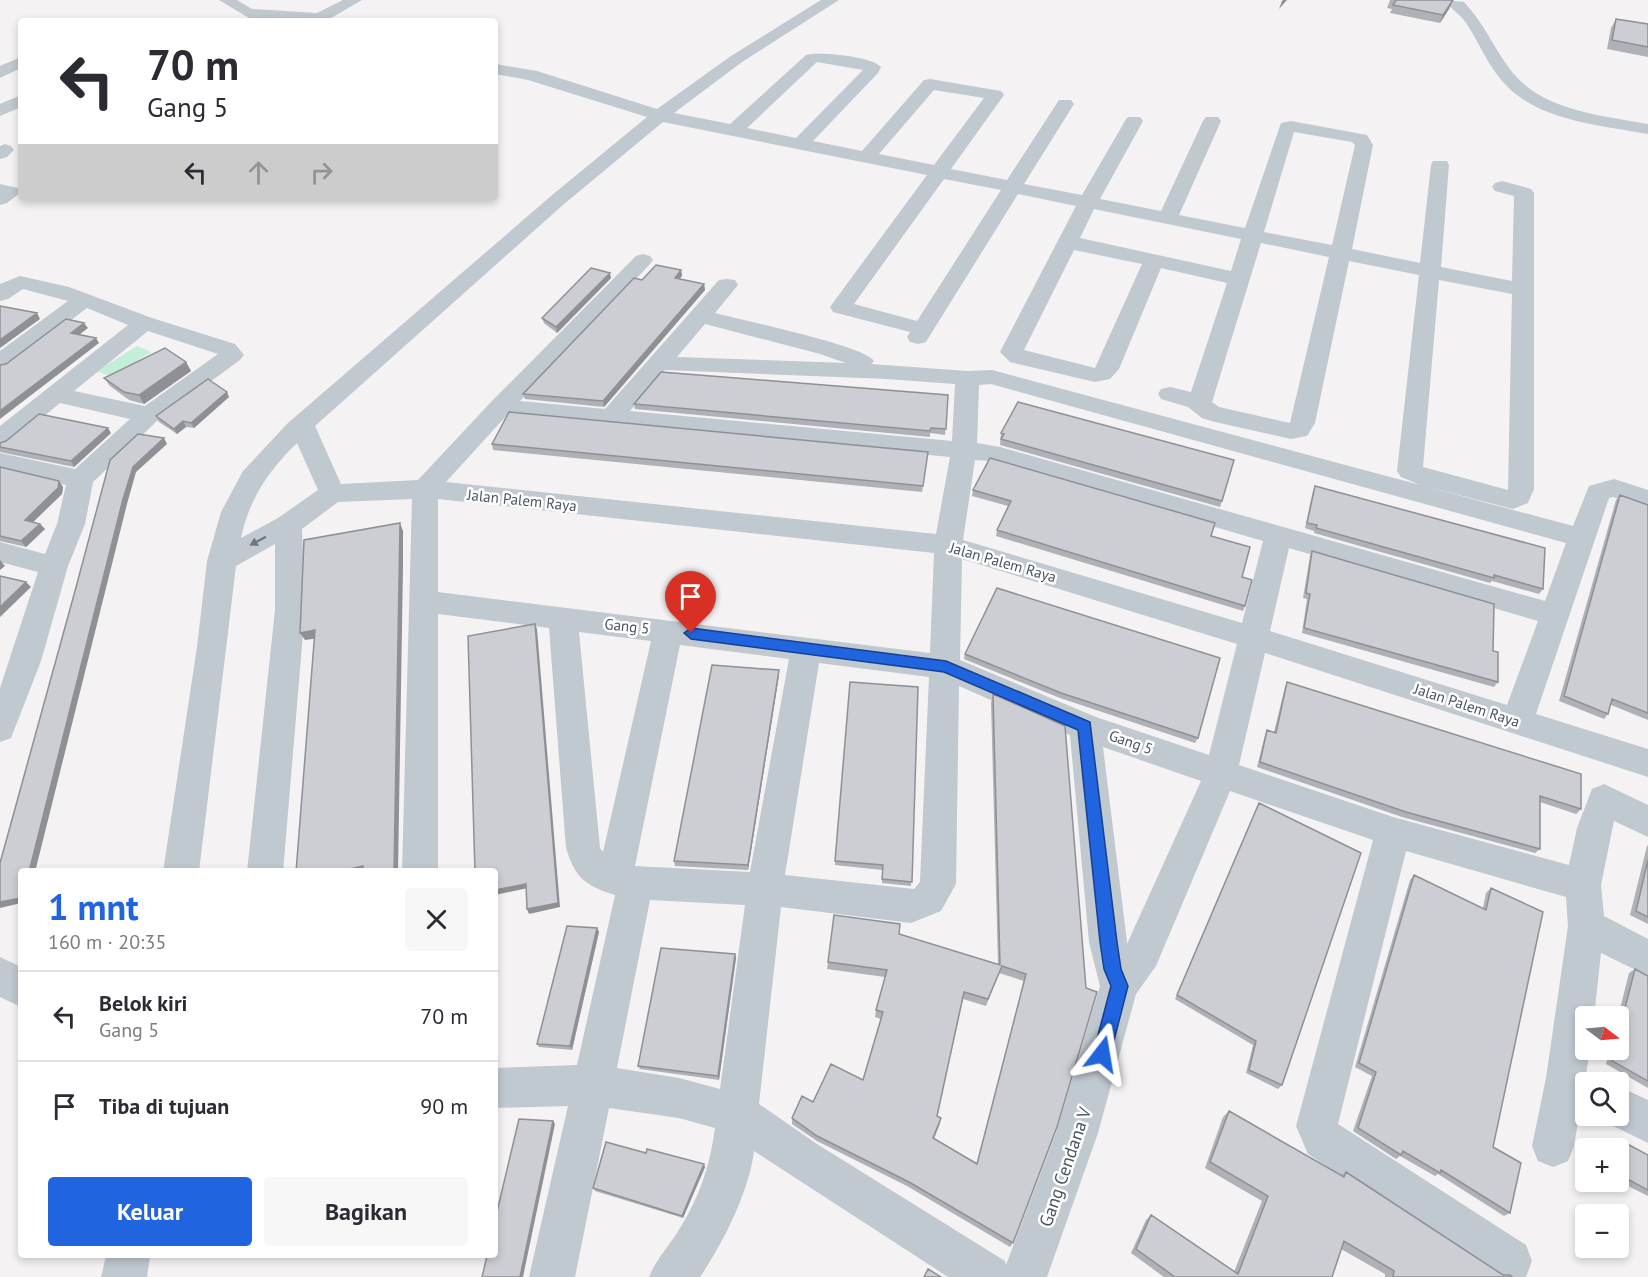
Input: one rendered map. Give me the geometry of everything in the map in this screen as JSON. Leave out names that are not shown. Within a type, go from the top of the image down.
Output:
[{"type":"street","points":[[226,0],[249,14],[307,18]]},
{"type":"street","points":[[249,14],[279,0]]},
{"type":"street","points":[[324,18],[355,0]]},
{"type":"street","points":[[181,868],[212,647],[221,561],[231,523],[243,491],[254,476],[302,425],[563,195],[661,116],[769,35],[831,0]]},
{"type":"street","points":[[1451,0],[1465,9],[1495,62],[1505,74],[1536,100],[1591,118],[1648,129]]},
{"type":"street","points":[[733,130],[812,58],[822,57],[873,67],[800,144]]},
{"type":"street","points":[[0,73],[18,64]]},
{"type":"street","points":[[498,70],[531,75],[661,116],[1523,290]]},
{"type":"street","points":[[867,157],[930,84],[995,95],[841,307],[921,333],[1065,104]]},
{"type":"street","points":[[0,111],[18,102]]},
{"type":"street","points":[[1134,121],[1088,202],[1011,349],[1014,355],[1095,375],[1105,372],[1154,260]]},
{"type":"street","points":[[1168,218],[1212,121]]},
{"type":"street","points":[[1287,127],[1356,137],[1361,139],[1364,145],[1340,253],[1303,423],[1298,430],[1291,431],[1211,413],[1199,405],[1287,127]]},
{"type":"street","points":[[1440,165],[1410,471],[1420,476],[1513,500],[1519,497],[1521,489],[1524,193],[1502,187]]},
{"type":"street","points":[[1068,242],[1239,279]]},
{"type":"street","points":[[420,868],[425,489],[500,407],[643,260]]},
{"type":"street","points":[[0,294],[23,282],[84,300],[144,323],[227,349],[232,355],[192,382],[149,416],[80,479],[71,524],[13,658],[0,729]]},
{"type":"street","points":[[611,418],[728,285]]},
{"type":"street","points":[[0,362],[84,300]]},
{"type":"street","points":[[700,316],[828,349],[887,372]]},
{"type":"street","points":[[0,439],[144,323]]},
{"type":"street","points":[[659,363],[887,372],[967,378],[992,377],[1582,538]]},
{"type":"street","points":[[563,620],[583,849],[594,869],[625,881],[765,889],[911,906],[925,903],[933,895],[938,884],[948,545],[964,450],[967,378]]},
{"type":"street","points":[[57,394],[149,416]]},
{"type":"street","points":[[1170,394],[1199,402]]},
{"type":"street","points":[[500,407],[991,453],[1556,615]]},
{"type":"street","points":[[221,561],[288,525],[332,493],[302,425]]},
{"type":"street","points":[[0,461],[80,479]]},
{"type":"street","points":[[1518,720],[1598,492],[1601,489],[1614,488],[1648,499]]},
{"type":"street","name":"Jalan Palem Raya","points":[[332,493],[425,489],[948,545],[1518,720],[1648,763]]},
{"type":"street","points":[[265,868],[290,610],[288,525]]},
{"type":"street","name":"Gang Cendana V","points":[[1024,1277],[1054,1205],[1102,1054],[1119,986],[1143,953],[1221,773],[1278,536]]},
{"type":"street","points":[[0,552],[54,566]]},
{"type":"street","name":"Gang 5","points":[[424,601],[563,620],[668,630],[946,667],[1085,727],[1393,832],[1583,885]]},
{"type":"street","points":[[552,1277],[592,1085],[668,630]]},
{"type":"street","points":[[672,1277],[689,1257],[721,1195],[731,1164],[765,889],[806,648]]},
{"type":"street","name":"Gang Cendana V","points":[[1085,727],[1108,942],[1119,986]]},
{"type":"street","points":[[1577,1072],[1586,926],[1583,885],[1594,828],[1604,799],[1606,750]]},
{"type":"street","points":[[1604,799],[1648,822]]},
{"type":"street","points":[[1393,832],[1317,1126],[1323,1139],[1335,1148],[1510,1261]]},
{"type":"street","points":[[1586,926],[1648,958]]},
{"type":"street","points":[[0,975],[18,986]]},
{"type":"street","points":[[498,1088],[592,1085],[679,1098],[737,1114],[802,1159],[989,1277]]},
{"type":"street","points":[[1552,1146],[1575,1086]]},
{"type":"street","points":[[1629,1112],[1648,1122]]},
{"type":"street","points":[[124,1277],[128,1258]]},
{"type":"green space","points":[[137,346],[151,352],[111,377],[97,371]]},
{"type":"building","points":[[1396,0],[1453,0],[1443,15],[1393,5]]},
{"type":"building","points":[[1616,19],[1648,24],[1648,47],[1612,40]]},
{"type":"building","points":[[656,265],[681,270],[675,278],[704,284],[603,401],[523,394],[634,278],[642,280]]},
{"type":"building","points":[[591,268],[610,273],[556,327],[542,318]]},
{"type":"building","points":[[0,306],[37,313],[0,340]]},
{"type":"building","points":[[66,319],[84,323],[71,333],[96,338],[0,411],[0,365],[6,364]]},
{"type":"building","points":[[165,348],[186,362],[139,395],[124,392],[104,378]]},
{"type":"building","points":[[661,372],[948,395],[946,429],[931,428],[930,431],[634,404]]},
{"type":"building","points":[[208,379],[227,392],[191,423],[183,421],[174,429],[156,416]]},
{"type":"building","points":[[1018,402],[1234,460],[1222,501],[1001,439],[1004,434],[1001,433]]},
{"type":"building","points":[[509,412],[928,452],[923,486],[492,444]]},
{"type":"building","points":[[39,414],[108,428],[71,461],[0,447],[0,443],[6,441]]},
{"type":"building","points":[[138,434],[164,438],[133,467],[30,868],[18,868],[18,899],[0,902],[0,863],[110,460]]},
{"type":"building","points":[[990,458],[1215,523],[1211,536],[1250,547],[1242,577],[1252,580],[1245,606],[997,530],[1011,501],[973,490]]},
{"type":"building","points":[[0,467],[59,481],[58,488],[25,520],[40,524],[21,541],[0,536]]},
{"type":"building","points":[[1315,486],[1545,548],[1543,589],[1494,575],[1494,578],[1316,528],[1317,525],[1307,523]]},
{"type":"building","points":[[1620,495],[1648,505],[1648,713],[1612,699],[1608,714],[1564,696]]},
{"type":"building","points":[[400,523],[394,868],[363,868],[363,866],[296,868],[315,630],[300,633],[304,540]]},
{"type":"building","points":[[1312,551],[1494,604],[1493,651],[1498,652],[1498,682],[1304,628],[1310,594],[1306,593]]},
{"type":"building","points":[[0,576],[26,582],[0,607]]},
{"type":"building","points":[[997,588],[1220,658],[1198,738],[1061,693],[965,654]]},
{"type":"building","points":[[535,624],[558,903],[527,909],[526,884],[498,889],[498,868],[475,868],[468,636]]},
{"type":"building","points":[[712,665],[779,670],[748,865],[674,861]]},
{"type":"building","points":[[850,682],[918,687],[912,882],[882,879],[883,865],[835,861]]},
{"type":"building","points":[[1287,682],[1581,774],[1581,809],[1540,796],[1540,849],[1406,812],[1260,762],[1267,730],[1276,733]]},
{"type":"building","points":[[993,694],[1065,726],[1086,988],[1097,992],[1057,1127],[1013,1243],[909,1182],[817,1136],[792,1118],[802,1096],[813,1102],[831,1064],[863,1080],[883,1012],[876,1010],[887,970],[828,962],[834,915],[900,924],[899,934],[1000,965]],"holes":[[[1002,966],[1026,974],[977,1164],[933,1138],[941,1118],[937,1116],[964,992],[988,999]]]},
{"type":"building","points":[[1259,803],[1361,853],[1282,1085],[1249,1070],[1256,1041],[1177,995]]},
{"type":"building","points":[[1648,860],[1648,917],[1636,911]]},
{"type":"building","points":[[1414,875],[1486,910],[1491,888],[1543,912],[1493,1147],[1521,1163],[1510,1213],[1441,1170],[1440,1173],[1403,1151],[1401,1155],[1358,1128],[1376,1072],[1359,1063]]},
{"type":"building","points":[[567,926],[597,928],[570,1046],[537,1044]]},
{"type":"building","points":[[661,948],[735,954],[718,1076],[638,1066]]},
{"type":"building","points":[[1635,969],[1648,976],[1648,1081],[1612,1061],[1629,1060],[1629,1006],[1625,1006]]},
{"type":"building","points":[[1229,1111],[1344,1177],[1346,1172],[1503,1275],[1512,1277],[1393,1277],[1394,1271],[1344,1241],[1332,1277],[1175,1277],[1136,1249],[1151,1215],[1238,1274],[1268,1196],[1210,1162]]},
{"type":"building","points":[[519,1119],[553,1121],[520,1277],[482,1277],[487,1258],[498,1258],[498,1207]]},
{"type":"building","points":[[606,1142],[646,1153],[647,1149],[704,1164],[682,1216],[593,1188]]},
{"type":"building","points":[[1629,1145],[1648,1155],[1648,1190],[1629,1180]]},
{"type":"building","points":[[928,1269],[941,1277],[924,1277]]},
{"type":"route","points":[[691,633],[946,667],[1085,727],[1108,942],[1119,986],[1102,1054]]}]
